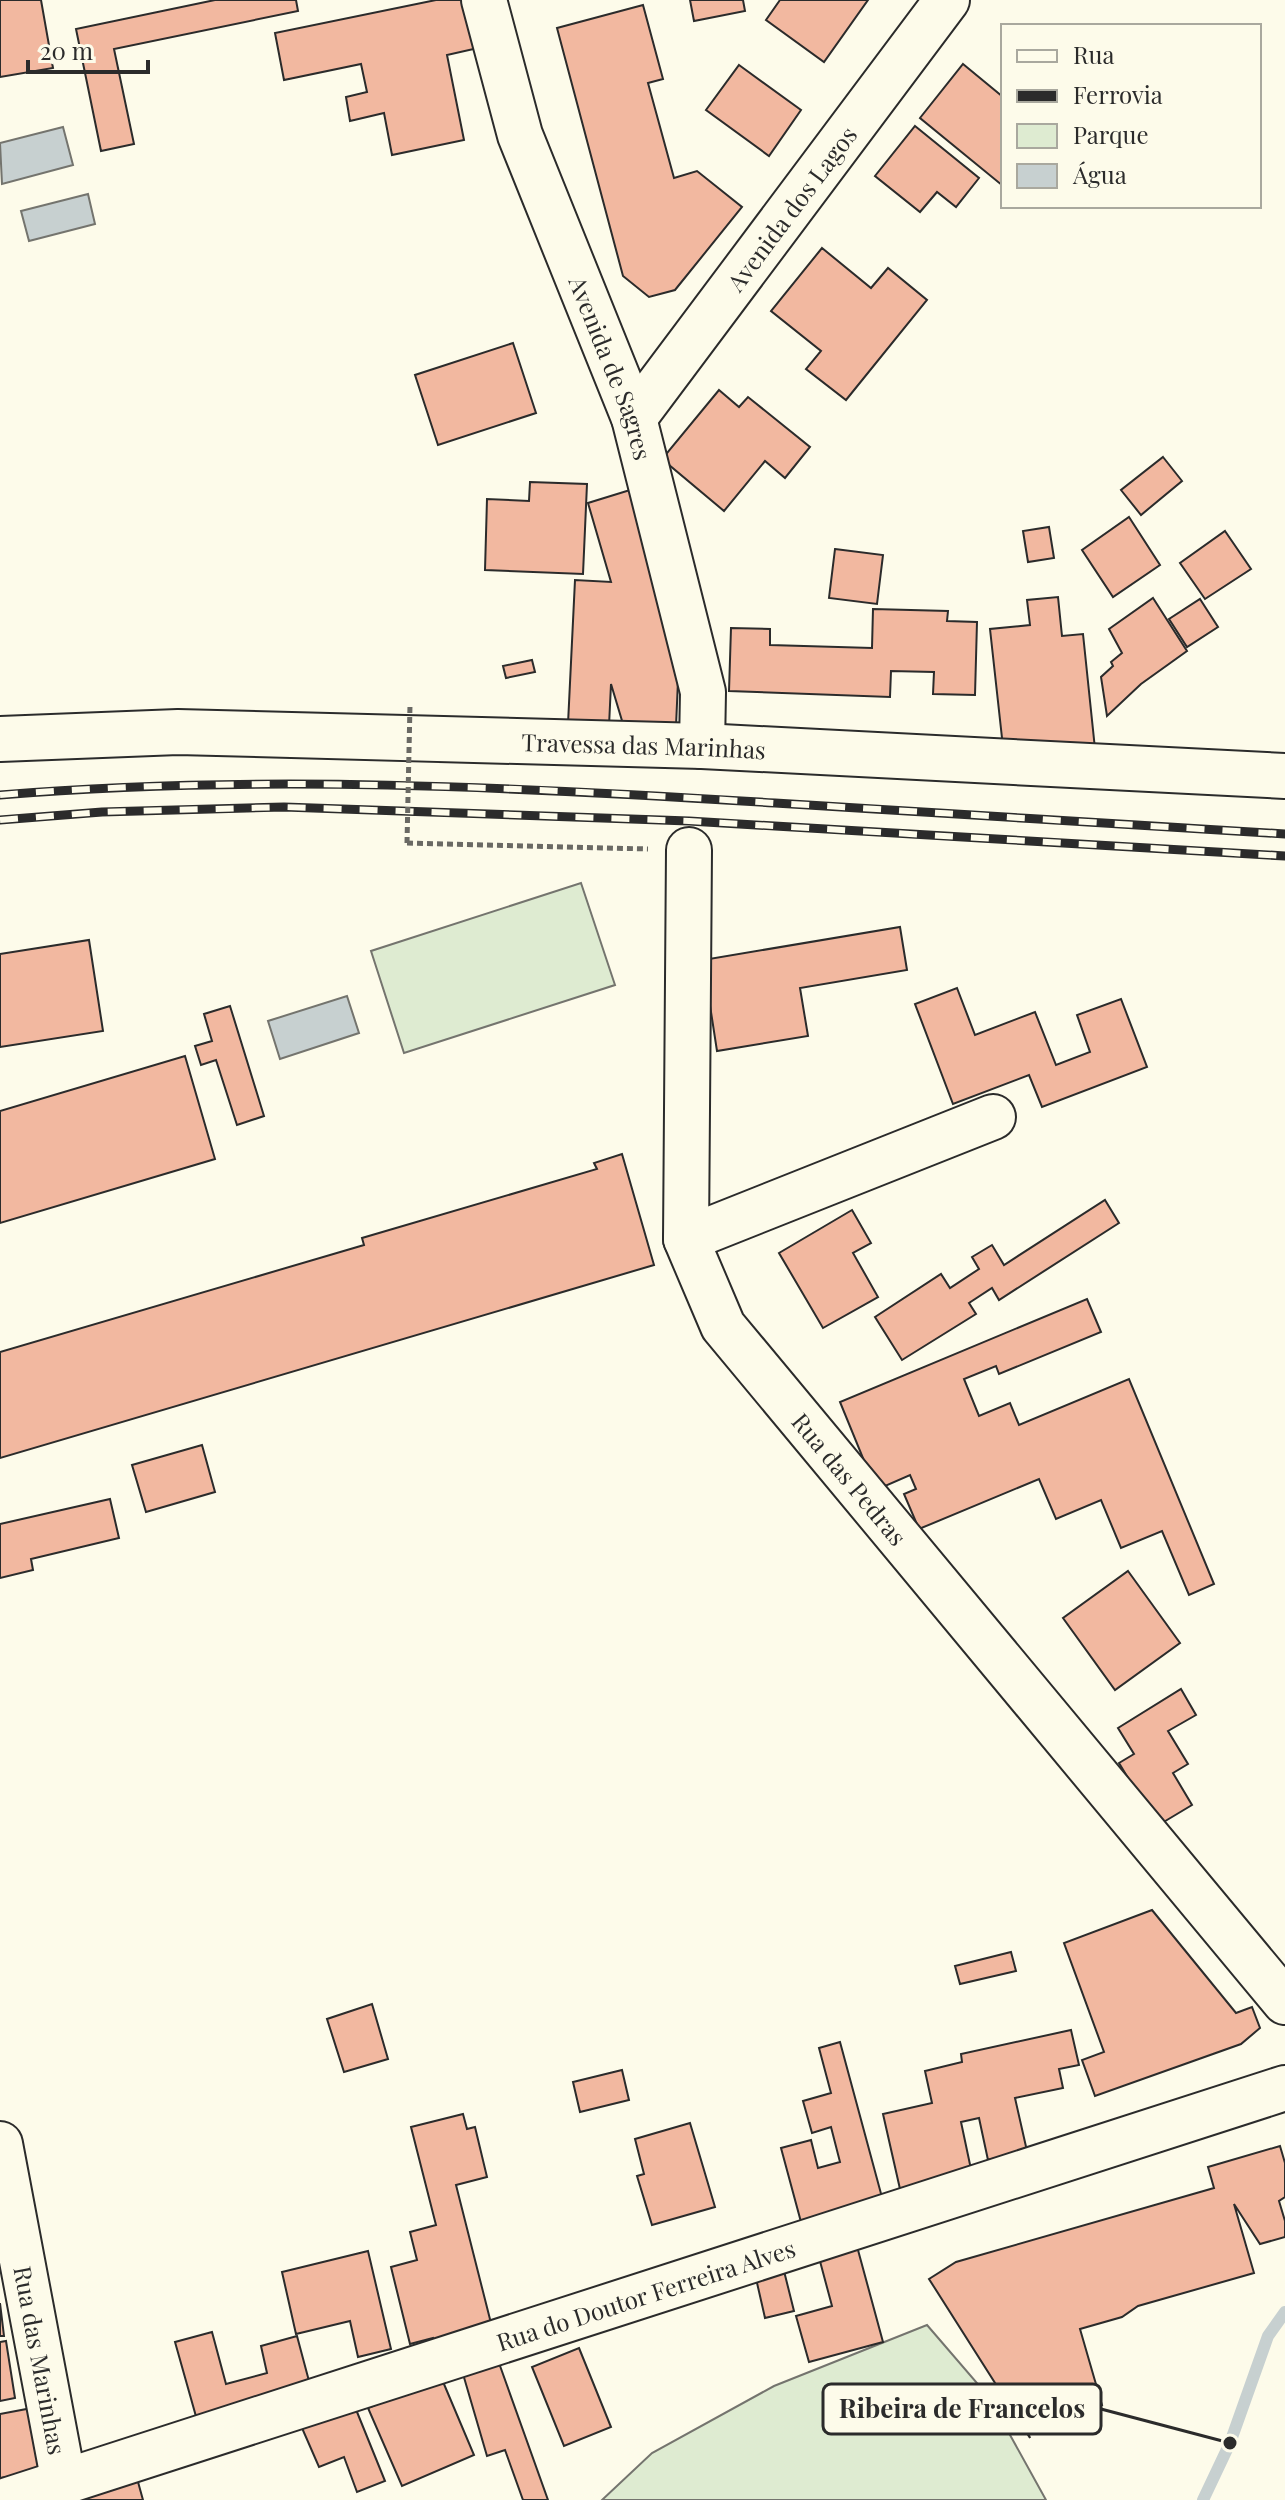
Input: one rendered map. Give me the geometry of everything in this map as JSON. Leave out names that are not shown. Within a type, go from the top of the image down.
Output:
[{"type":"street","name":"Avenida de Sagres","points":[[484,0],[520,135],[634,418],[703,692],[702,746]]},
{"type":"street","name":"Avenida dos Lagos","points":[[634,418],[947,0]]},
{"type":"street","name":"Travessa das Marinhas","points":[[0,739],[178,732],[702,746],[1285,776]]},
{"type":"street","name":"Rua das Pedras","points":[[689,850],[686,1239],[723,1326],[1285,2002]]},
{"type":"street","points":[[686,1239],[993,1117]]},
{"type":"street","name":"Rua do Doutor Ferreira Alves","points":[[8,2500],[1285,2088]]},
{"type":"street","name":"Rua das Marinhas","points":[[0,2144],[64,2483]]},
{"type":"path","points":[[410,705],[407,843],[689,850]]},
{"type":"green space","points":[[581,883],[615,985],[404,1053],[371,951]]},
{"type":"green space","points":[[927,2325],[989,2397],[1046,2500],[602,2500],[652,2453],[774,2386]]},
{"type":"water","points":[[63,127],[73,165],[2,184],[0,143]]},
{"type":"water","points":[[88,194],[95,224],[29,241],[21,211]]},
{"type":"water","points":[[347,996],[359,1033],[280,1059],[268,1021]]},
{"type":"building","points":[[0,0],[41,0],[53,68],[0,77]]},
{"type":"building","points":[[215,0],[296,0],[298,11],[114,49],[134,144],[101,151],[76,29]]},
{"type":"building","points":[[436,0],[468,0],[478,48],[447,55],[464,140],[392,155],[384,113],[350,121],[346,97],[367,92],[361,64],[284,80],[275,33]]},
{"type":"building","points":[[690,0],[743,0],[745,11],[694,21]]},
{"type":"building","points":[[780,0],[868,0],[824,62],[766,20]]},
{"type":"building","points":[[643,5],[663,79],[648,83],[674,178],[697,171],[742,207],[675,290],[649,297],[623,276],[557,28]]},
{"type":"building","points":[[963,64],[1001,95],[1001,184],[920,118]]},
{"type":"building","points":[[739,65],[801,110],[769,156],[706,110]]},
{"type":"building","points":[[915,126],[979,178],[956,207],[937,192],[920,212],[875,176]]},
{"type":"building","points":[[822,248],[871,288],[888,268],[927,300],[846,400],[806,369],[821,351],[771,311]]},
{"type":"building","points":[[513,343],[536,413],[438,445],[415,375]]},
{"type":"building","points":[[719,390],[739,407],[748,397],[810,447],[785,478],[765,461],[724,511],[662,459]]},
{"type":"building","points":[[1163,457],[1182,481],[1141,515],[1121,490]]},
{"type":"building","points":[[530,482],[587,484],[583,574],[485,570],[487,499],[529,501]]},
{"type":"building","points":[[630,490],[679,658],[676,726],[623,724],[611,684],[609,726],[568,724],[575,580],[611,582],[588,503]]},
{"type":"building","points":[[1129,517],[1160,565],[1113,597],[1082,550]]},
{"type":"building","points":[[1049,527],[1054,558],[1028,562],[1023,531]]},
{"type":"building","points":[[1225,531],[1251,569],[1205,599],[1180,563]]},
{"type":"building","points":[[835,549],[883,555],[877,604],[829,598]]},
{"type":"building","points":[[1058,597],[1062,636],[1083,634],[1095,749],[1003,747],[990,629],[1030,625],[1027,600]]},
{"type":"building","points":[[1153,598],[1187,651],[1141,684],[1107,716],[1101,677],[1122,653],[1109,629]]},
{"type":"building","points":[[1200,599],[1218,627],[1187,647],[1169,619]]},
{"type":"building","points":[[873,609],[948,611],[947,621],[977,622],[975,695],[933,694],[934,672],[891,671],[890,697],[729,691],[731,628],[770,629],[770,645],[872,648]]},
{"type":"building","points":[[532,660],[535,672],[506,678],[503,666]]},
{"type":"building","points":[[900,927],[907,970],[800,988],[808,1036],[717,1051],[703,960]]},
{"type":"building","points":[[89,940],[103,1031],[0,1047],[0,954]]},
{"type":"building","points":[[957,988],[975,1035],[1035,1012],[1056,1065],[1090,1052],[1077,1015],[1121,999],[1147,1067],[1042,1107],[1029,1075],[953,1104],[915,1004]]},
{"type":"building","points":[[230,1006],[264,1116],[237,1125],[216,1060],[201,1065],[195,1046],[212,1041],[204,1014]]},
{"type":"building","points":[[185,1056],[215,1159],[0,1223],[0,1111]]},
{"type":"building","points":[[622,1154],[654,1265],[0,1458],[0,1352],[364,1245],[362,1238],[597,1169],[594,1163]]},
{"type":"building","points":[[1105,1200],[1119,1223],[999,1300],[992,1288],[969,1303],[976,1314],[902,1360],[875,1317],[941,1274],[950,1288],[979,1269],[972,1257],[992,1245],[1004,1265]]},
{"type":"building","points":[[852,1210],[871,1243],[853,1253],[878,1297],[823,1328],[779,1253]]},
{"type":"building","points":[[1087,1299],[1101,1332],[999,1374],[996,1366],[964,1379],[979,1416],[1010,1403],[1019,1425],[1129,1379],[1214,1584],[1189,1595],[1162,1531],[1121,1548],[1101,1500],[1056,1519],[1039,1479],[919,1529],[904,1494],[916,1489],[910,1475],[876,1490],[840,1402]]},
{"type":"building","points":[[202,1445],[215,1492],[146,1512],[132,1465]]},
{"type":"building","points":[[110,1499],[119,1538],[31,1559],[33,1570],[0,1578],[0,1524]]},
{"type":"building","points":[[1128,1571],[1180,1643],[1115,1690],[1063,1618]]},
{"type":"building","points":[[1181,1689],[1196,1715],[1168,1731],[1188,1764],[1173,1773],[1192,1805],[1157,1826],[1119,1763],[1134,1754],[1118,1728]]},
{"type":"building","points":[[1152,1910],[1236,2013],[1252,2007],[1260,2028],[1241,2044],[1095,2096],[1082,2060],[1104,2052],[1064,1943]]},
{"type":"building","points":[[1011,1952],[1016,1971],[960,1984],[955,1966]]},
{"type":"building","points":[[372,2004],[388,2059],[344,2072],[327,2019]]},
{"type":"building","points":[[1071,2030],[1079,2065],[1059,2069],[1063,2088],[1015,2098],[1027,2151],[988,2160],[979,2118],[961,2122],[972,2174],[900,2189],[883,2114],[932,2103],[925,2071],[962,2062],[961,2054]]},
{"type":"building","points":[[840,2042],[883,2201],[801,2222],[781,2148],[811,2140],[818,2168],[840,2162],[831,2127],[812,2133],[803,2101],[831,2093],[819,2048]]},
{"type":"building","points":[[622,2070],[629,2100],[580,2112],[573,2082]]},
{"type":"building","points":[[463,2114],[467,2129],[475,2127],[487,2177],[456,2185],[494,2335],[436,2349],[433,2338],[410,2344],[391,2267],[417,2260],[410,2232],[436,2225],[411,2127]]},
{"type":"building","points":[[690,2123],[715,2207],[652,2225],[637,2176],[644,2174],[635,2139]]},
{"type":"building","points":[[1280,2146],[1285,2163],[1285,2197],[1279,2201],[1285,2221],[1285,2237],[1260,2244],[1234,2204],[1254,2273],[1138,2306],[1122,2317],[1080,2329],[1102,2405],[1026,2426],[1030,2438],[929,2279],[956,2262],[1214,2188],[1208,2167]]},
{"type":"building","points":[[855,2239],[883,2342],[809,2362],[796,2316],[832,2306],[817,2250]]},
{"type":"building","points":[[368,2251],[391,2349],[358,2357],[350,2321],[296,2334],[282,2272]]},
{"type":"building","points":[[783,2267],[794,2311],[765,2318],[755,2274]]},
{"type":"building","points":[[0,2303],[4,2336],[0,2336]]},
{"type":"building","points":[[212,2332],[226,2384],[267,2373],[261,2346],[297,2336],[313,2396],[199,2427],[175,2342]]},
{"type":"building","points":[[6,2341],[15,2398],[0,2401],[0,2342]]},
{"type":"building","points":[[579,2348],[611,2427],[564,2446],[532,2367]]},
{"type":"building","points":[[499,2363],[548,2500],[523,2500],[505,2450],[487,2456],[463,2374]]},
{"type":"building","points":[[441,2377],[474,2455],[402,2486],[368,2408]]},
{"type":"building","points":[[355,2407],[385,2481],[357,2492],[344,2457],[319,2467],[302,2428]]},
{"type":"building","points":[[32,2408],[43,2471],[0,2478],[0,2414]]},
{"type":"building","points":[[135,2471],[143,2500],[28,2500]]},
{"type":"waterway","points":[[1203,2500],[1230,2443],[1268,2336],[1285,2312]]},
{"type":"railway","points":[[0,795],[194,785],[388,785],[678,797],[1285,834]]},
{"type":"railway","points":[[0,820],[102,812],[284,807],[689,821],[1285,856]]},
{"type":"place","name":"Ribeira de Francelos","points":[[1230,2443]]}]
